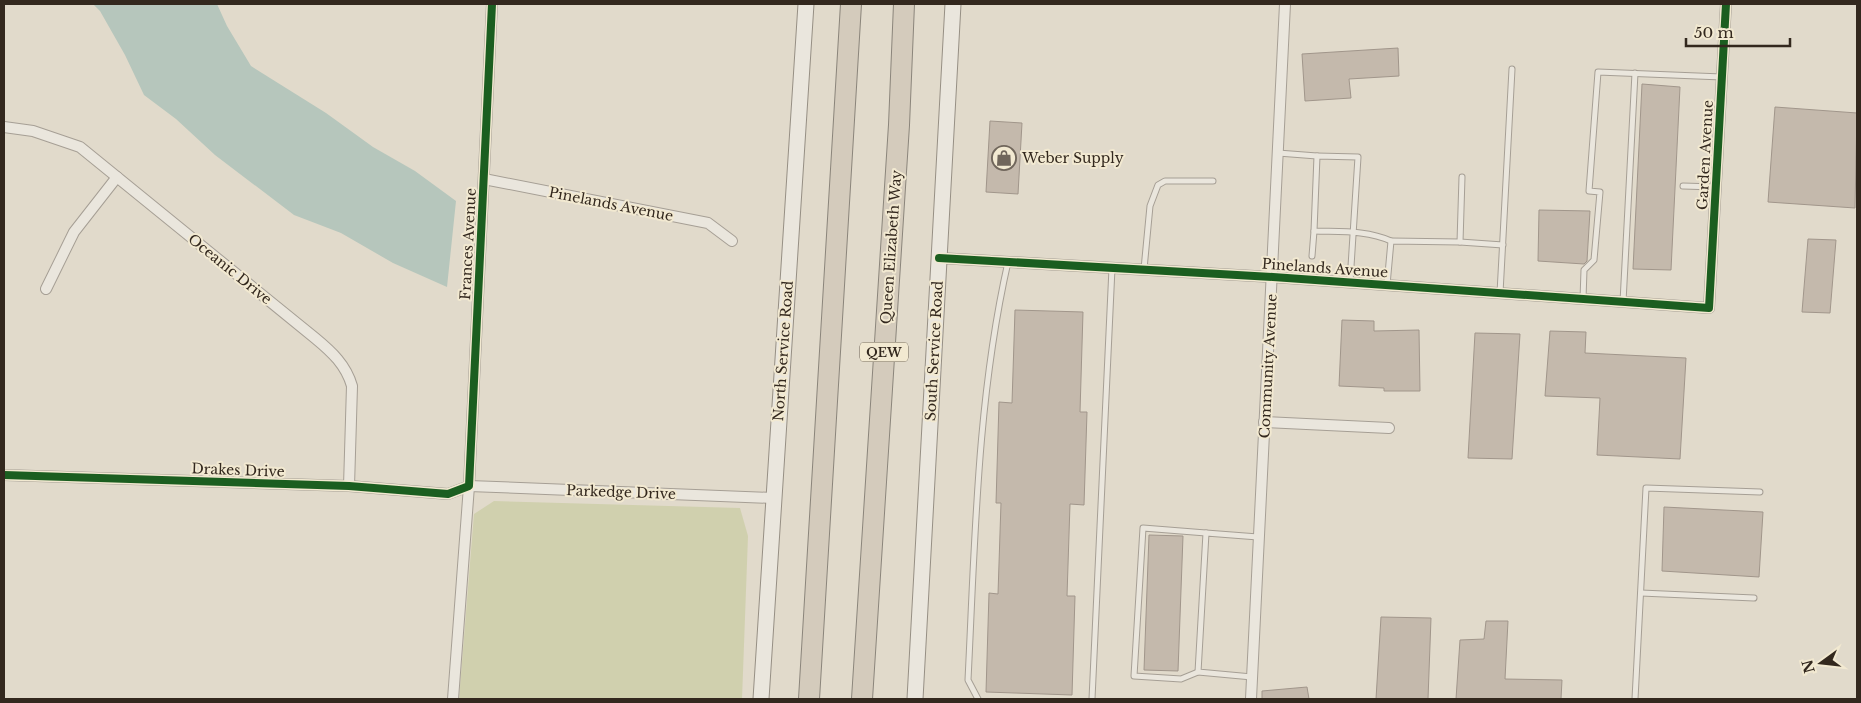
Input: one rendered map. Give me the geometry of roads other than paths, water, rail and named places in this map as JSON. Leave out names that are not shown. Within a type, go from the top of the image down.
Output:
[{"type":"highway","points":[[810,699],[851,4]]},
{"type":"highway","name":"Queen Elizabeth Way","points":[[862,699],[899,125],[904,4]]},
{"type":"street","name":"Frances Avenue","points":[[453,699],[469,486],[492,4]]},
{"type":"street","name":"North Service Road","points":[[761,699],[806,4]]},
{"type":"street","name":"South Service Road","points":[[915,699],[953,4]]},
{"type":"street","name":"Community Avenue","points":[[1251,699],[1285,4]]},
{"type":"street","name":"Garden Avenue","points":[[1709,308],[1726,4]]},
{"type":"street","name":"Oceanic Drive","points":[[4,127],[34,131],[80,147],[315,338],[339,360],[349,374],[352,386],[349,486]]},
{"type":"street","points":[[46,289],[74,232],[118,177]]},
{"type":"street","name":"Pinelands Avenue","points":[[484,179],[708,223],[732,241]]},
{"type":"street","name":"Pinelands Avenue","points":[[939,258],[1273,277],[1709,308]]},
{"type":"street","points":[[1264,422],[1389,428]]},
{"type":"street","name":"Drakes Drive","points":[[4,475],[349,486],[448,494],[469,486]]},
{"type":"street","name":"Parkedge Drive","points":[[469,486],[773,498]]},
{"type":"lane","points":[[1500,293],[1512,69]]},
{"type":"lane","points":[[1583,299],[1584,270],[1594,260],[1600,192],[1589,192],[1598,72],[1722,77]]},
{"type":"lane","points":[[1623,302],[1636,73]]},
{"type":"lane","points":[[1278,153],[1358,157],[1350,282]]},
{"type":"lane","points":[[1312,256],[1317,156]]},
{"type":"lane","points":[[1460,242],[1462,177]]},
{"type":"lane","points":[[1144,270],[1150,206],[1158,185],[1165,181],[1214,181]]},
{"type":"lane","points":[[1683,186],[1716,187]]},
{"type":"lane","points":[[1314,231],[1374,234],[1391,241],[1503,245]]},
{"type":"lane","points":[[1387,285],[1391,241]]},
{"type":"lane","points":[[978,699],[968,680],[980,465],[995,320],[1008,262]]},
{"type":"lane","points":[[1092,699],[1112,268]]},
{"type":"lane","points":[[1635,699],[1646,488],[1760,492]]},
{"type":"lane","points":[[1252,677],[1198,672],[1181,679],[1134,676],[1143,528],[1259,537]]},
{"type":"lane","points":[[1198,672],[1206,533]]},
{"type":"lane","points":[[1641,593],[1754,598]]},
{"type":"place","name":"Weber Supply","points":[[1004,158]]}]
